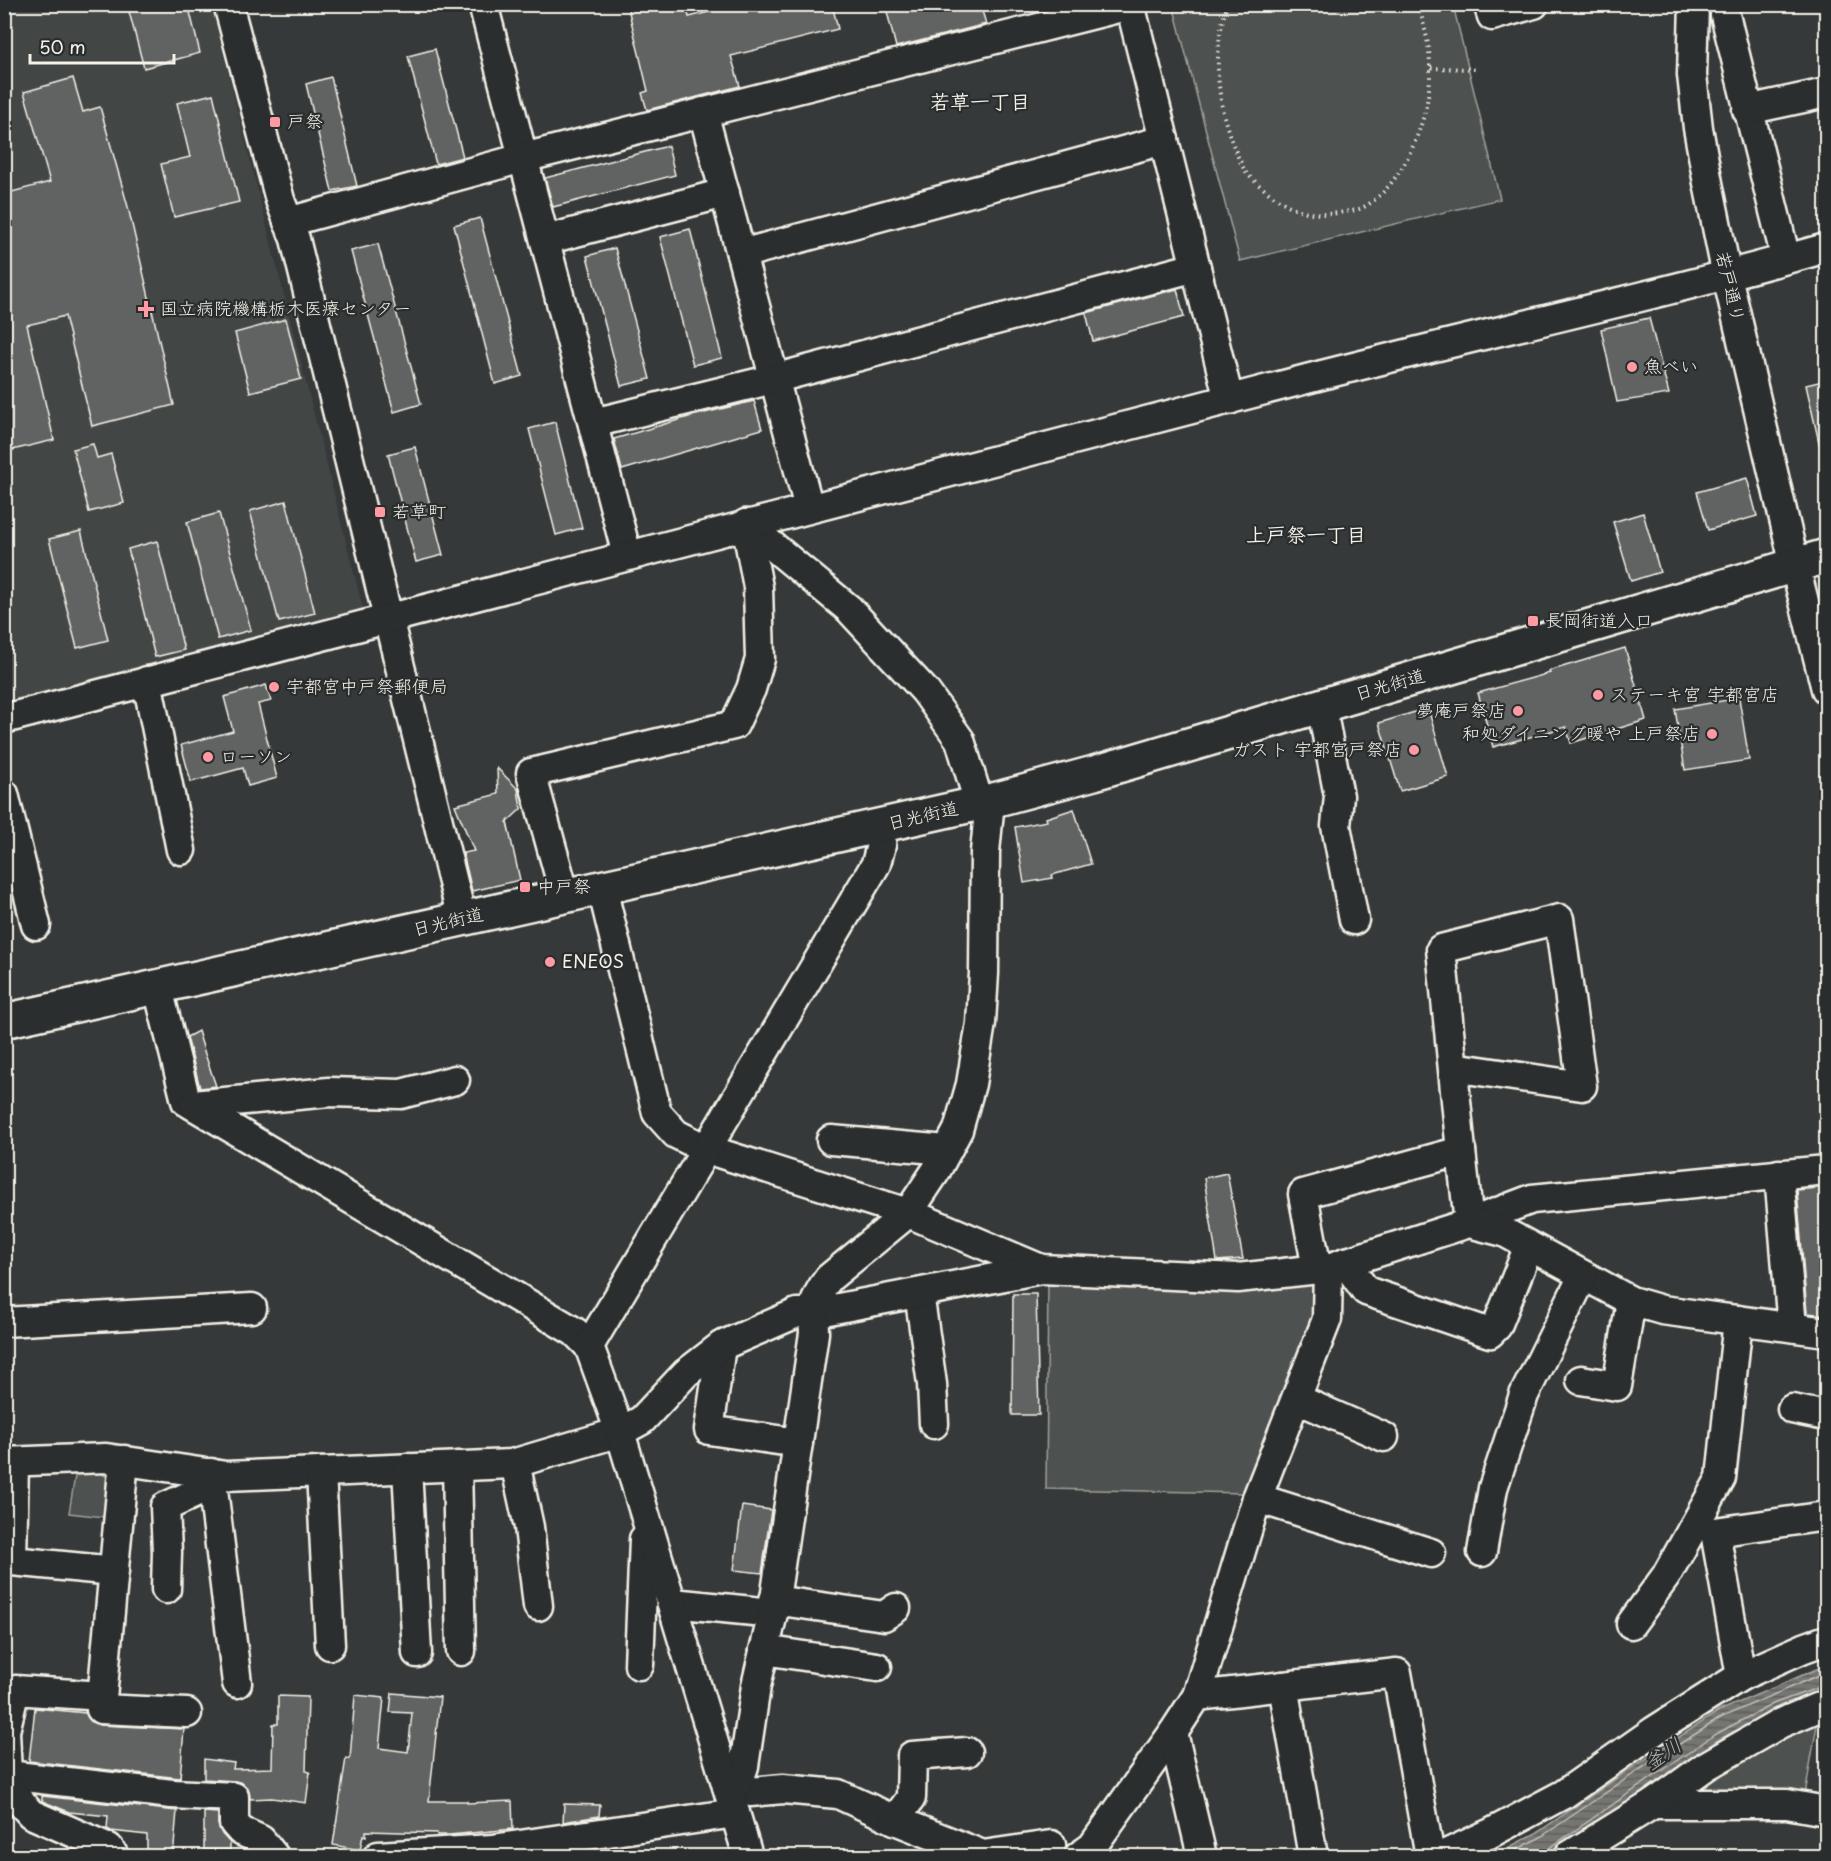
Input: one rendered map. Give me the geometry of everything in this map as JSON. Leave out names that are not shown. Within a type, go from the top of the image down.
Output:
[{"type":"highway","name":"日光街道","points":[[4,1021],[985,802],[1094,773],[1827,556]]},
{"type":"street","points":[[228,4],[280,200],[295,239],[462,919]]},
{"type":"street","points":[[483,4],[627,555]]},
{"type":"street","points":[[1488,4],[1492,16],[1534,4]]},
{"type":"street","name":"若戸通り","points":[[1694,4],[1692,75],[1698,128],[1727,276],[1795,566],[1827,689]]},
{"type":"street","points":[[288,222],[524,158],[1130,5],[1229,400]]},
{"type":"street","points":[[1725,15],[1786,259]]},
{"type":"street","points":[[1692,75],[1736,63]]},
{"type":"street","points":[[1748,110],[1827,93]]},
{"type":"street","points":[[703,112],[809,508]]},
{"type":"street","points":[[741,254],[1164,140]]},
{"type":"street","points":[[545,240],[724,193]]},
{"type":"street","points":[[4,719],[746,524],[1229,400],[1727,276],[1827,248]]},
{"type":"street","points":[[593,423],[773,379],[1196,267]]},
{"type":"street","points":[[733,1784],[744,1766],[756,1686],[773,1606],[814,1333],[815,1300],[819,1290],[829,1278],[908,1212],[936,1172],[958,1130],[971,1084],[983,999],[985,852],[985,802],[960,740],[925,691],[849,609],[746,524]]},
{"type":"street","points":[[566,896],[531,773],[734,725],[751,689],[760,659],[758,587],[746,524]]},
{"type":"street","points":[[147,681],[181,850]]},
{"type":"street","points":[[1321,705],[1339,796],[1336,826],[1354,920]]},
{"type":"street","points":[[4,794],[10,842],[36,925]]},
{"type":"street","points":[[590,1346],[876,864],[881,845],[882,825]]},
{"type":"street","points":[[602,888],[657,1113],[676,1134],[706,1149],[908,1212],[1041,1269]]},
{"type":"street","points":[[1452,1067],[1582,1086],[1559,919],[1441,949],[1452,1067],[1469,1223]]},
{"type":"street","points":[[158,988],[186,1101],[575,1332],[590,1346],[620,1432],[672,1603],[733,1784],[735,1813],[748,1857]]},
{"type":"street","points":[[193,1106],[329,1092],[401,1094],[455,1080]]},
{"type":"street","points":[[831,1140],[947,1150]]},
{"type":"street","points":[[1079,1857],[1092,1846],[1197,1696],[1257,1498],[1327,1319],[1330,1266],[1303,1194],[1461,1151]]},
{"type":"street","points":[[166,1589],[168,1552],[165,1507],[212,1479],[226,1476],[515,1463],[620,1432],[642,1420],[686,1373],[722,1346],[797,1313],[813,1313],[1041,1269],[1238,1278],[1330,1266],[1469,1223],[1532,1199],[1827,1170]]},
{"type":"street","points":[[1779,1174],[1792,1327]]},
{"type":"street","points":[[1469,1223],[1504,1232],[1631,1301],[1662,1310],[1827,1332]]},
{"type":"street","points":[[1330,1266],[1366,1291],[1490,1333],[1497,1326],[1528,1246]]},
{"type":"street","points":[[1482,1552],[1493,1488],[1524,1395],[1583,1276]]},
{"type":"street","points":[[919,1293],[932,1384],[934,1424]]},
{"type":"street","points":[[1581,1380],[1617,1386],[1631,1301]]},
{"type":"street","points":[[4,1322],[252,1308]]},
{"type":"street","points":[[1631,1624],[1666,1575],[1721,1478],[1738,1320]]},
{"type":"street","points":[[722,1346],[709,1430],[798,1443]]},
{"type":"street","points":[[1297,1399],[1384,1437]]},
{"type":"street","points":[[1792,1409],[1827,1416]]},
{"type":"street","points":[[114,1571],[12,1561],[9,1462],[106,1458],[212,1479]]},
{"type":"street","points":[[124,1460],[101,1709],[187,1713]]},
{"type":"street","points":[[515,1463],[529,1527],[538,1606]]},
{"type":"street","points":[[458,1466],[461,1651]]},
{"type":"street","points":[[407,1468],[417,1653]]},
{"type":"street","points":[[321,1472],[330,1645]]},
{"type":"street","points":[[212,1479],[237,1683]]},
{"type":"street","points":[[1257,1498],[1431,1553]]},
{"type":"street","points":[[639,1665],[645,1516]]},
{"type":"street","points":[[1741,1676],[1715,1532],[1826,1516],[1827,1518]]},
{"type":"street","points":[[672,1603],[773,1606],[884,1616],[896,1608]]},
{"type":"street","points":[[1442,1857],[1564,1794],[1654,1731],[1741,1676],[1827,1640]]},
{"type":"street","points":[[764,1650],[877,1667]]},
{"type":"street","points":[[1197,1696],[1397,1673],[1430,1857]]},
{"type":"street","points":[[1283,1686],[1313,1857]]},
{"type":"street","points":[[102,1696],[15,1690],[5,1731],[5,1779],[31,1814],[109,1848],[114,1857]]},
{"type":"street","points":[[1569,1857],[1653,1804],[1706,1766],[1780,1723],[1827,1704]]},
{"type":"street","points":[[1173,1733],[1202,1857]]},
{"type":"street","points":[[895,1820],[911,1798],[912,1756],[967,1752]]},
{"type":"street","points":[[5,1779],[172,1794],[234,1797],[234,1823],[242,1831],[261,1840],[274,1857]]},
{"type":"street","points":[[733,1784],[750,1792],[783,1789],[838,1794],[895,1820],[983,1855],[1051,1845]]},
{"type":"street","points":[[1653,1804],[1787,1804],[1827,1811]]},
{"type":"street","points":[[378,1857],[493,1850],[735,1813]]},
{"type":"path","points":[[1228,4],[1218,52],[1218,87],[1228,133],[1246,173],[1274,198],[1300,212],[1332,214],[1361,208],[1382,192],[1413,149],[1425,112],[1431,68],[1427,34],[1418,4]]},
{"type":"path","points":[[1431,68],[1476,69]]},
{"type":"shaded area","name":"国立病院機構栃木医療センター","points":[[5,5],[211,5],[364,613],[5,706]]},
{"type":"shaded area","points":[[1173,5],[1453,5],[1500,199],[1240,261]]},
{"type":"shaded area","points":[[1318,1279],[1312,1328],[1246,1493],[1046,1489],[1048,1282],[1197,1291]]},
{"type":"shaded area","points":[[76,1470],[97,1471],[109,1478],[104,1517],[69,1513]]},
{"type":"shaded area","points":[[1818,1719],[1804,1800],[1697,1800],[1696,1783]]},
{"type":"water","name":"釜川","points":[[1826,1665],[1826,1691],[1777,1709],[1718,1740],[1560,1849],[1546,1856],[1492,1856],[1538,1832],[1719,1711]]},
{"type":"building","points":[[127,4],[188,4],[200,53],[144,68]]},
{"type":"building","points":[[627,4],[686,4],[689,17],[725,8],[724,4],[832,4],[838,29],[731,56],[740,86],[647,110],[642,93],[648,91]]},
{"type":"building","points":[[885,4],[980,4],[986,24],[896,47]]},
{"type":"building","points":[[435,49],[463,157],[436,164],[408,56]]},
{"type":"building","points":[[331,77],[357,186],[332,191],[306,84]]},
{"type":"building","points":[[73,78],[83,112],[100,107],[128,207],[174,405],[92,426],[65,316],[27,325],[54,440],[4,452],[4,194],[50,182],[24,92]]},
{"type":"building","points":[[213,94],[239,202],[174,217],[161,164],[190,157],[177,103]]},
{"type":"building","points":[[668,146],[675,175],[553,207],[545,178]]},
{"type":"building","points":[[480,218],[522,376],[495,384],[454,225]]},
{"type":"building","points":[[690,229],[722,358],[693,365],[660,237]]},
{"type":"building","points":[[378,244],[421,404],[394,412],[351,251]]},
{"type":"building","points":[[615,248],[650,379],[621,386],[587,256]]},
{"type":"building","points":[[1177,289],[1184,317],[1093,341],[1086,313]]},
{"type":"building","points":[[1649,318],[1669,394],[1617,402],[1601,329]]},
{"type":"building","points":[[286,319],[301,379],[250,392],[235,333]]},
{"type":"building","points":[[1827,380],[1827,446],[1820,447],[1806,385]]},
{"type":"building","points":[[754,401],[762,429],[622,470],[614,439]]},
{"type":"building","points":[[555,422],[582,528],[556,535],[529,429]]},
{"type":"building","points":[[93,444],[97,458],[111,454],[124,503],[89,512],[73,449]]},
{"type":"building","points":[[415,447],[443,555],[416,562],[388,454]]},
{"type":"building","points":[[1747,478],[1757,516],[1708,530],[1697,492]]},
{"type":"building","points":[[286,501],[315,613],[279,622],[250,511]]},
{"type":"building","points":[[219,513],[251,630],[218,639],[187,522]]},
{"type":"building","points":[[1643,513],[1660,572],[1631,581],[1613,522]]},
{"type":"building","points":[[81,531],[108,640],[77,648],[49,539]]},
{"type":"building","points":[[157,541],[184,650],[155,657],[128,549]]},
{"type":"building","points":[[1625,648],[1646,720],[1571,743],[1566,727],[1493,747],[1478,693],[1550,673],[1549,671]]},
{"type":"building","points":[[266,685],[271,701],[258,704],[277,778],[248,786],[243,768],[191,782],[181,745],[233,731],[224,697]]},
{"type":"building","name":"和処ダイニング暖や 上戸祭店","points":[[1739,698],[1749,760],[1685,770],[1675,709]]},
{"type":"building","name":"ガスト 宇都宮戸祭店","points":[[1428,708],[1448,777],[1400,791],[1379,723]]},
{"type":"building","points":[[497,768],[518,789],[521,809],[507,822],[520,880],[472,891],[463,853],[474,851],[455,805],[498,794]]},
{"type":"building","points":[[1074,809],[1091,864],[1052,875],[1053,878],[1024,883],[1015,827],[1047,821],[1046,818]]},
{"type":"building","points":[[198,1031],[216,1086],[200,1088],[187,1037]]},
{"type":"building","points":[[1227,1173],[1243,1259],[1217,1261],[1204,1178]]},
{"type":"building","points":[[1827,1187],[1827,1315],[1807,1313],[1797,1190]]},
{"type":"building","points":[[1013,1294],[1036,1294],[1039,1415],[1012,1415]]},
{"type":"building","points":[[742,1506],[771,1510],[762,1573],[734,1570]]},
{"type":"building","points":[[392,1693],[440,1697],[429,1801],[467,1801],[467,1803],[512,1801],[513,1829],[449,1835],[366,1831],[360,1850],[333,1845],[346,1758],[350,1759],[355,1695],[384,1698],[379,1748],[408,1752],[412,1713],[390,1712]]},
{"type":"building","points":[[278,1696],[308,1697],[306,1771],[310,1772],[306,1803],[272,1798],[250,1799],[249,1790],[242,1783],[204,1779],[204,1759],[234,1763],[233,1769],[272,1768],[273,1724],[278,1724]]},
{"type":"building","points":[[35,1708],[86,1713],[91,1722],[100,1725],[184,1729],[180,1778],[29,1761]]},
{"type":"building","points":[[42,1796],[177,1811],[173,1857],[147,1857],[147,1835],[111,1831],[107,1829],[108,1816],[69,1812],[42,1801]]},
{"type":"building","points":[[564,1804],[600,1805],[599,1816],[563,1822]]},
{"type":"building","points":[[204,1812],[218,1813],[218,1824],[222,1834],[230,1843],[230,1850],[204,1850]]},
{"type":"place","name":"戸祭","points":[[275,122]]},
{"type":"place","name":"国立病院機構栃木医療センター","points":[[146,309]]},
{"type":"place","name":"魚べい","points":[[1632,367]]},
{"type":"place","name":"若草町","points":[[380,512]]},
{"type":"place","name":"長岡街道入口","points":[[1533,621]]},
{"type":"place","name":"宇都宮中戸祭郵便局","points":[[274,687]]},
{"type":"place","name":"ステーキ宮 宇都宮店","points":[[1598,695]]},
{"type":"place","name":"夢庵戸祭店","points":[[1518,711]]},
{"type":"place","name":"和処ダイニング暖や 上戸祭店","points":[[1712,734]]},
{"type":"place","name":"ガスト 宇都宮戸祭店","points":[[1414,750]]},
{"type":"place","name":"ローソン","points":[[208,757]]},
{"type":"place","name":"中戸祭","points":[[525,887]]},
{"type":"place","name":"ENEOS","points":[[550,962]]},
{"type":"district","name":"若草一丁目","points":[[980,102]]},
{"type":"district","name":"上戸祭一丁目","points":[[1306,535]]}]
